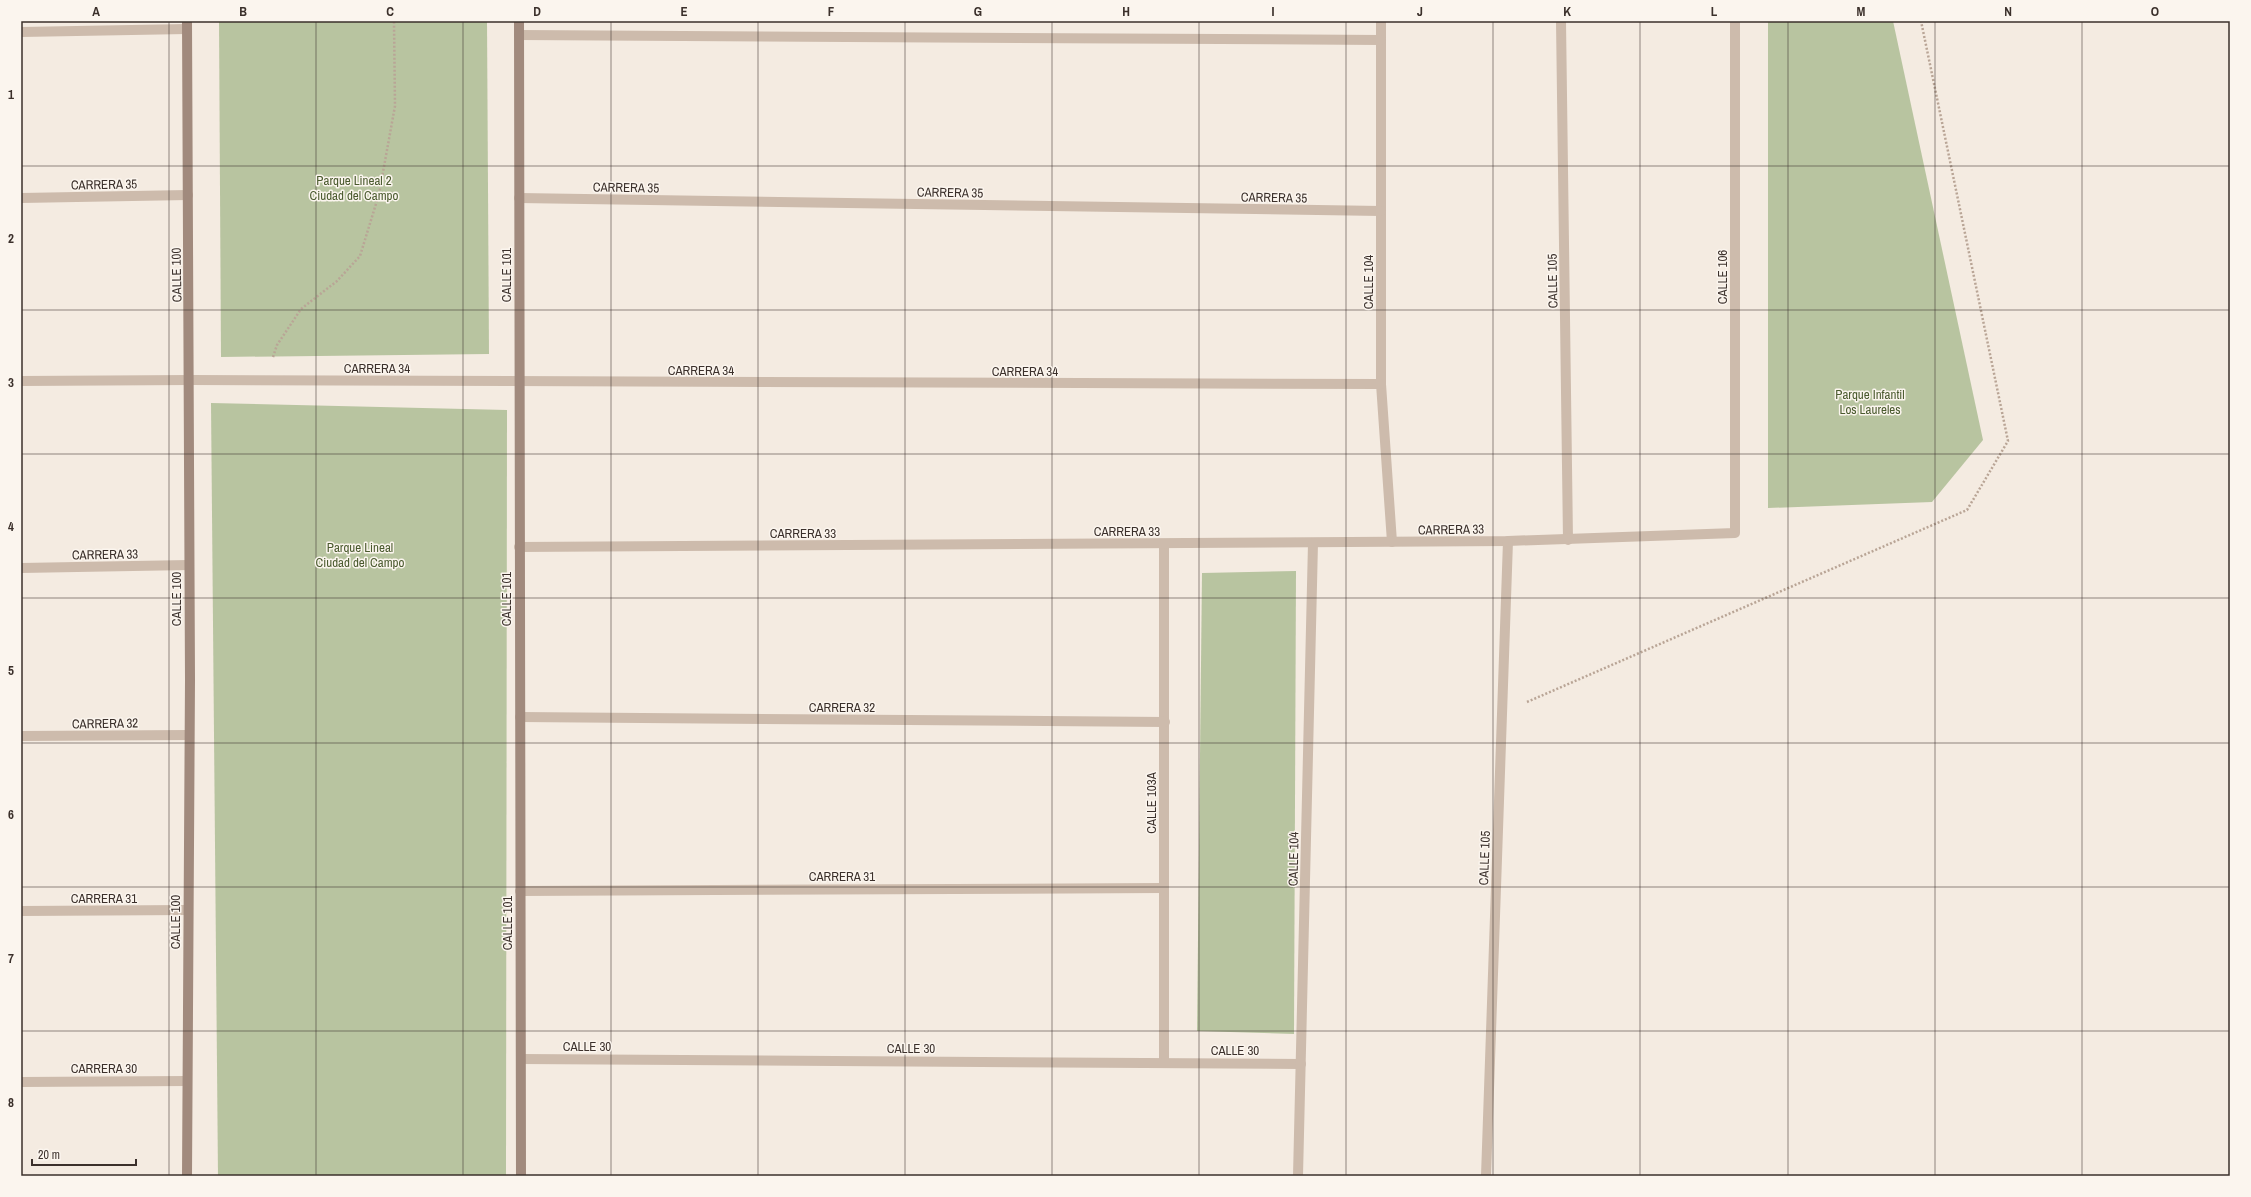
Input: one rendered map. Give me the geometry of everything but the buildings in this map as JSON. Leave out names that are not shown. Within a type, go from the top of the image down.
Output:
[{"type":"street","name":"CALLE 101","points":[[519,21],[521,1176]]},
{"type":"street","name":"CALLE 104","points":[[1382,21],[1381,384],[1392,542]]},
{"type":"street","name":"CALLE 105","points":[[1561,21],[1568,540]]},
{"type":"street","name":"CALLE 106","points":[[1735,21],[1735,533]]},
{"type":"street","points":[[21,32],[187,25]]},
{"type":"street","name":"CALLE 100","points":[[187,25],[190,380],[187,1176]]},
{"type":"street","points":[[519,35],[1381,40]]},
{"type":"street","name":"CARRERA 35","points":[[21,198],[188,195]]},
{"type":"street","name":"CARRERA 35","points":[[519,198],[1381,211]]},
{"type":"street","name":"CARRERA 34","points":[[21,381],[266,380],[519,383],[1381,384]]},
{"type":"street","name":"CARRERA 33","points":[[519,547],[1508,541],[1735,533]]},
{"type":"street","name":"CALLE 105","points":[[1486,1176],[1508,541]]},
{"type":"street","name":"CALLE 104","points":[[1298,1176],[1313,543]]},
{"type":"street","name":"CALLE 103A","points":[[1164,544],[1164,1063]]},
{"type":"street","name":"CARRERA 33","points":[[21,568],[189,565]]},
{"type":"street","name":"CARRERA 32","points":[[520,717],[1165,722]]},
{"type":"street","name":"CARRERA 32","points":[[21,736],[189,735]]},
{"type":"street","name":"CARRERA 31","points":[[520,890],[1164,888]]},
{"type":"street","name":"CARRERA 31","points":[[21,911],[188,910]]},
{"type":"street","name":"CALLE 30","points":[[521,1059],[1301,1064]]},
{"type":"street","name":"CARRERA 30","points":[[21,1082],[187,1081]]},
{"type":"path","points":[[266,380],[277,345],[301,309],[337,281],[360,256],[379,194],[395,106],[394,21]]},
{"type":"path","points":[[1502,713],[1966,510],[2008,441],[1921,21]]},
{"type":"green space","name":"Parque Lineal 2 Ciudad del Campo","points":[[219,21],[487,21],[489,354],[221,357]]},
{"type":"green space","name":"Parque Infantil Los Laureles","points":[[1768,21],[1893,21],[1983,440],[1932,502],[1768,508]]},
{"type":"green space","name":"Parque Lineal Ciudad del Campo","points":[[211,403],[507,410],[506,1176],[218,1176]]},
{"type":"green space","points":[[1296,571],[1294,1034],[1197,1031],[1202,573]]}]
